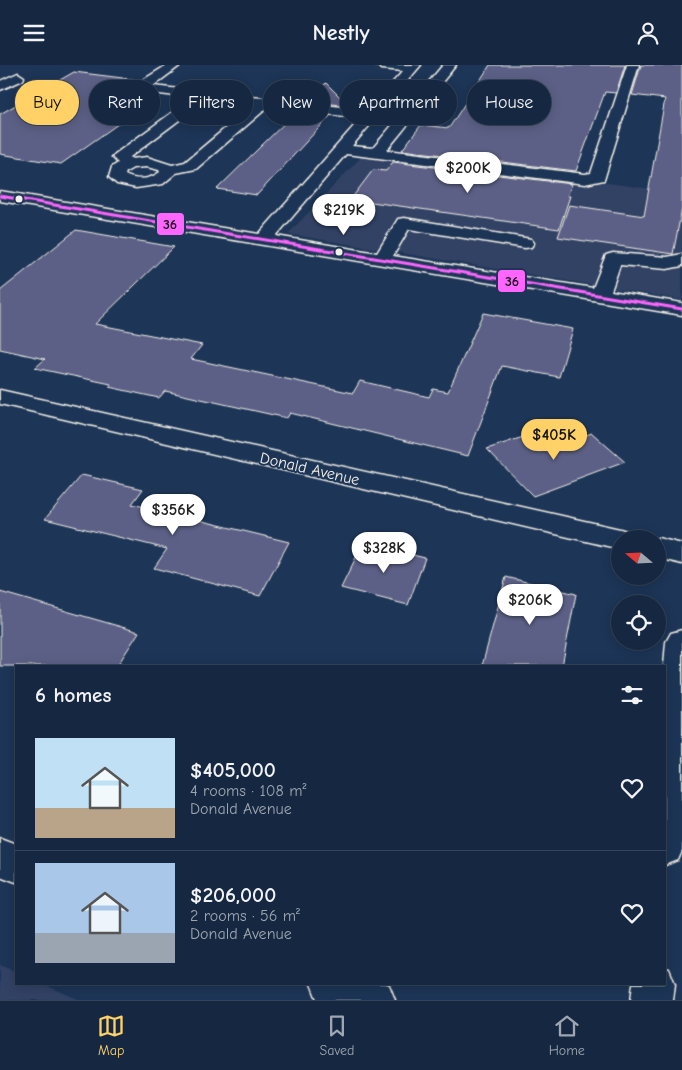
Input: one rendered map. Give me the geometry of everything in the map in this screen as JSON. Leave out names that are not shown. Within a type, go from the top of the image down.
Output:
[{"type":"street","points":[[170,92],[140,88],[175,65]]},
{"type":"street","points":[[382,65],[414,67]]},
{"type":"street","points":[[377,153],[450,65]]},
{"type":"street","points":[[342,149],[585,179],[598,177],[633,65]]},
{"type":"street","points":[[402,80],[414,67]]},
{"type":"street","points":[[0,86],[18,77]]},
{"type":"street","points":[[253,103],[263,104]]},
{"type":"street","points":[[168,170],[190,166],[263,104]]},
{"type":"street","points":[[130,165],[120,157],[170,120]]},
{"type":"street","points":[[264,239],[362,125]]},
{"type":"street","points":[[155,163],[166,167],[168,170],[165,176],[152,182],[128,182],[117,177],[116,174],[123,167],[130,165],[155,163]]},
{"type":"street","points":[[90,211],[128,182]]},
{"type":"street","points":[[0,195],[682,309]]},
{"type":"street","points":[[382,259],[404,223],[525,243]]},
{"type":"street","points":[[600,295],[613,259],[667,263],[682,260]]},
{"type":"street","name":"Donald Avenue","points":[[0,397],[611,537]]},
{"type":"street","points":[[666,550],[682,554]]},
{"type":"street","points":[[666,835],[682,642]]},
{"type":"street","points":[[0,857],[15,863]]},
{"type":"street","points":[[335,985],[374,1000]]},
{"type":"street","points":[[652,1000],[654,985]]},
{"type":"shaded area","points":[[362,156],[584,183],[600,182],[682,193],[682,300],[288,234]]},
{"type":"shaded area","points":[[0,965],[15,972],[15,985],[45,985],[80,1000],[0,1000]]},
{"type":"building","points":[[490,65],[625,65],[616,93],[605,92],[576,171],[402,150],[421,125],[449,128],[451,125],[457,125],[457,116],[467,100],[467,125],[551,125],[551,80],[480,80]]},
{"type":"building","points":[[641,65],[682,65],[682,208],[673,254],[558,237],[569,205],[644,216],[665,99],[632,95]]},
{"type":"building","points":[[74,72],[139,80],[89,80],[89,125],[117,125],[61,164],[0,154],[0,114],[15,105],[15,125],[79,125],[79,80],[60,80]]},
{"type":"building","points":[[330,87],[340,97],[340,105],[330,104]]},
{"type":"building","points":[[283,125],[322,125],[257,195],[217,189]]},
{"type":"building","points":[[393,162],[572,184],[559,229],[351,199],[373,170],[386,171]]},
{"type":"building","points":[[76,230],[174,247],[95,324],[202,345],[191,359],[353,393],[360,381],[429,397],[433,389],[448,392],[483,313],[573,329],[559,377],[502,366],[468,456],[290,413],[287,418],[165,391],[159,398],[109,387],[111,384],[35,368],[45,359],[0,349],[0,291]]},
{"type":"building","points":[[544,430],[538,452],[592,433],[625,462],[533,496],[487,449]]},
{"type":"building","points":[[82,475],[143,489],[132,504],[289,542],[260,596],[154,568],[167,549],[45,519]]},
{"type":"building","points":[[363,543],[425,558],[408,605],[341,588]]},
{"type":"building","points":[[506,577],[576,594],[562,665],[482,665]]},
{"type":"building","points":[[0,592],[139,632],[118,665],[0,666]]},
{"type":"transit line","name":"36","points":[[0,196],[682,309]]}]
